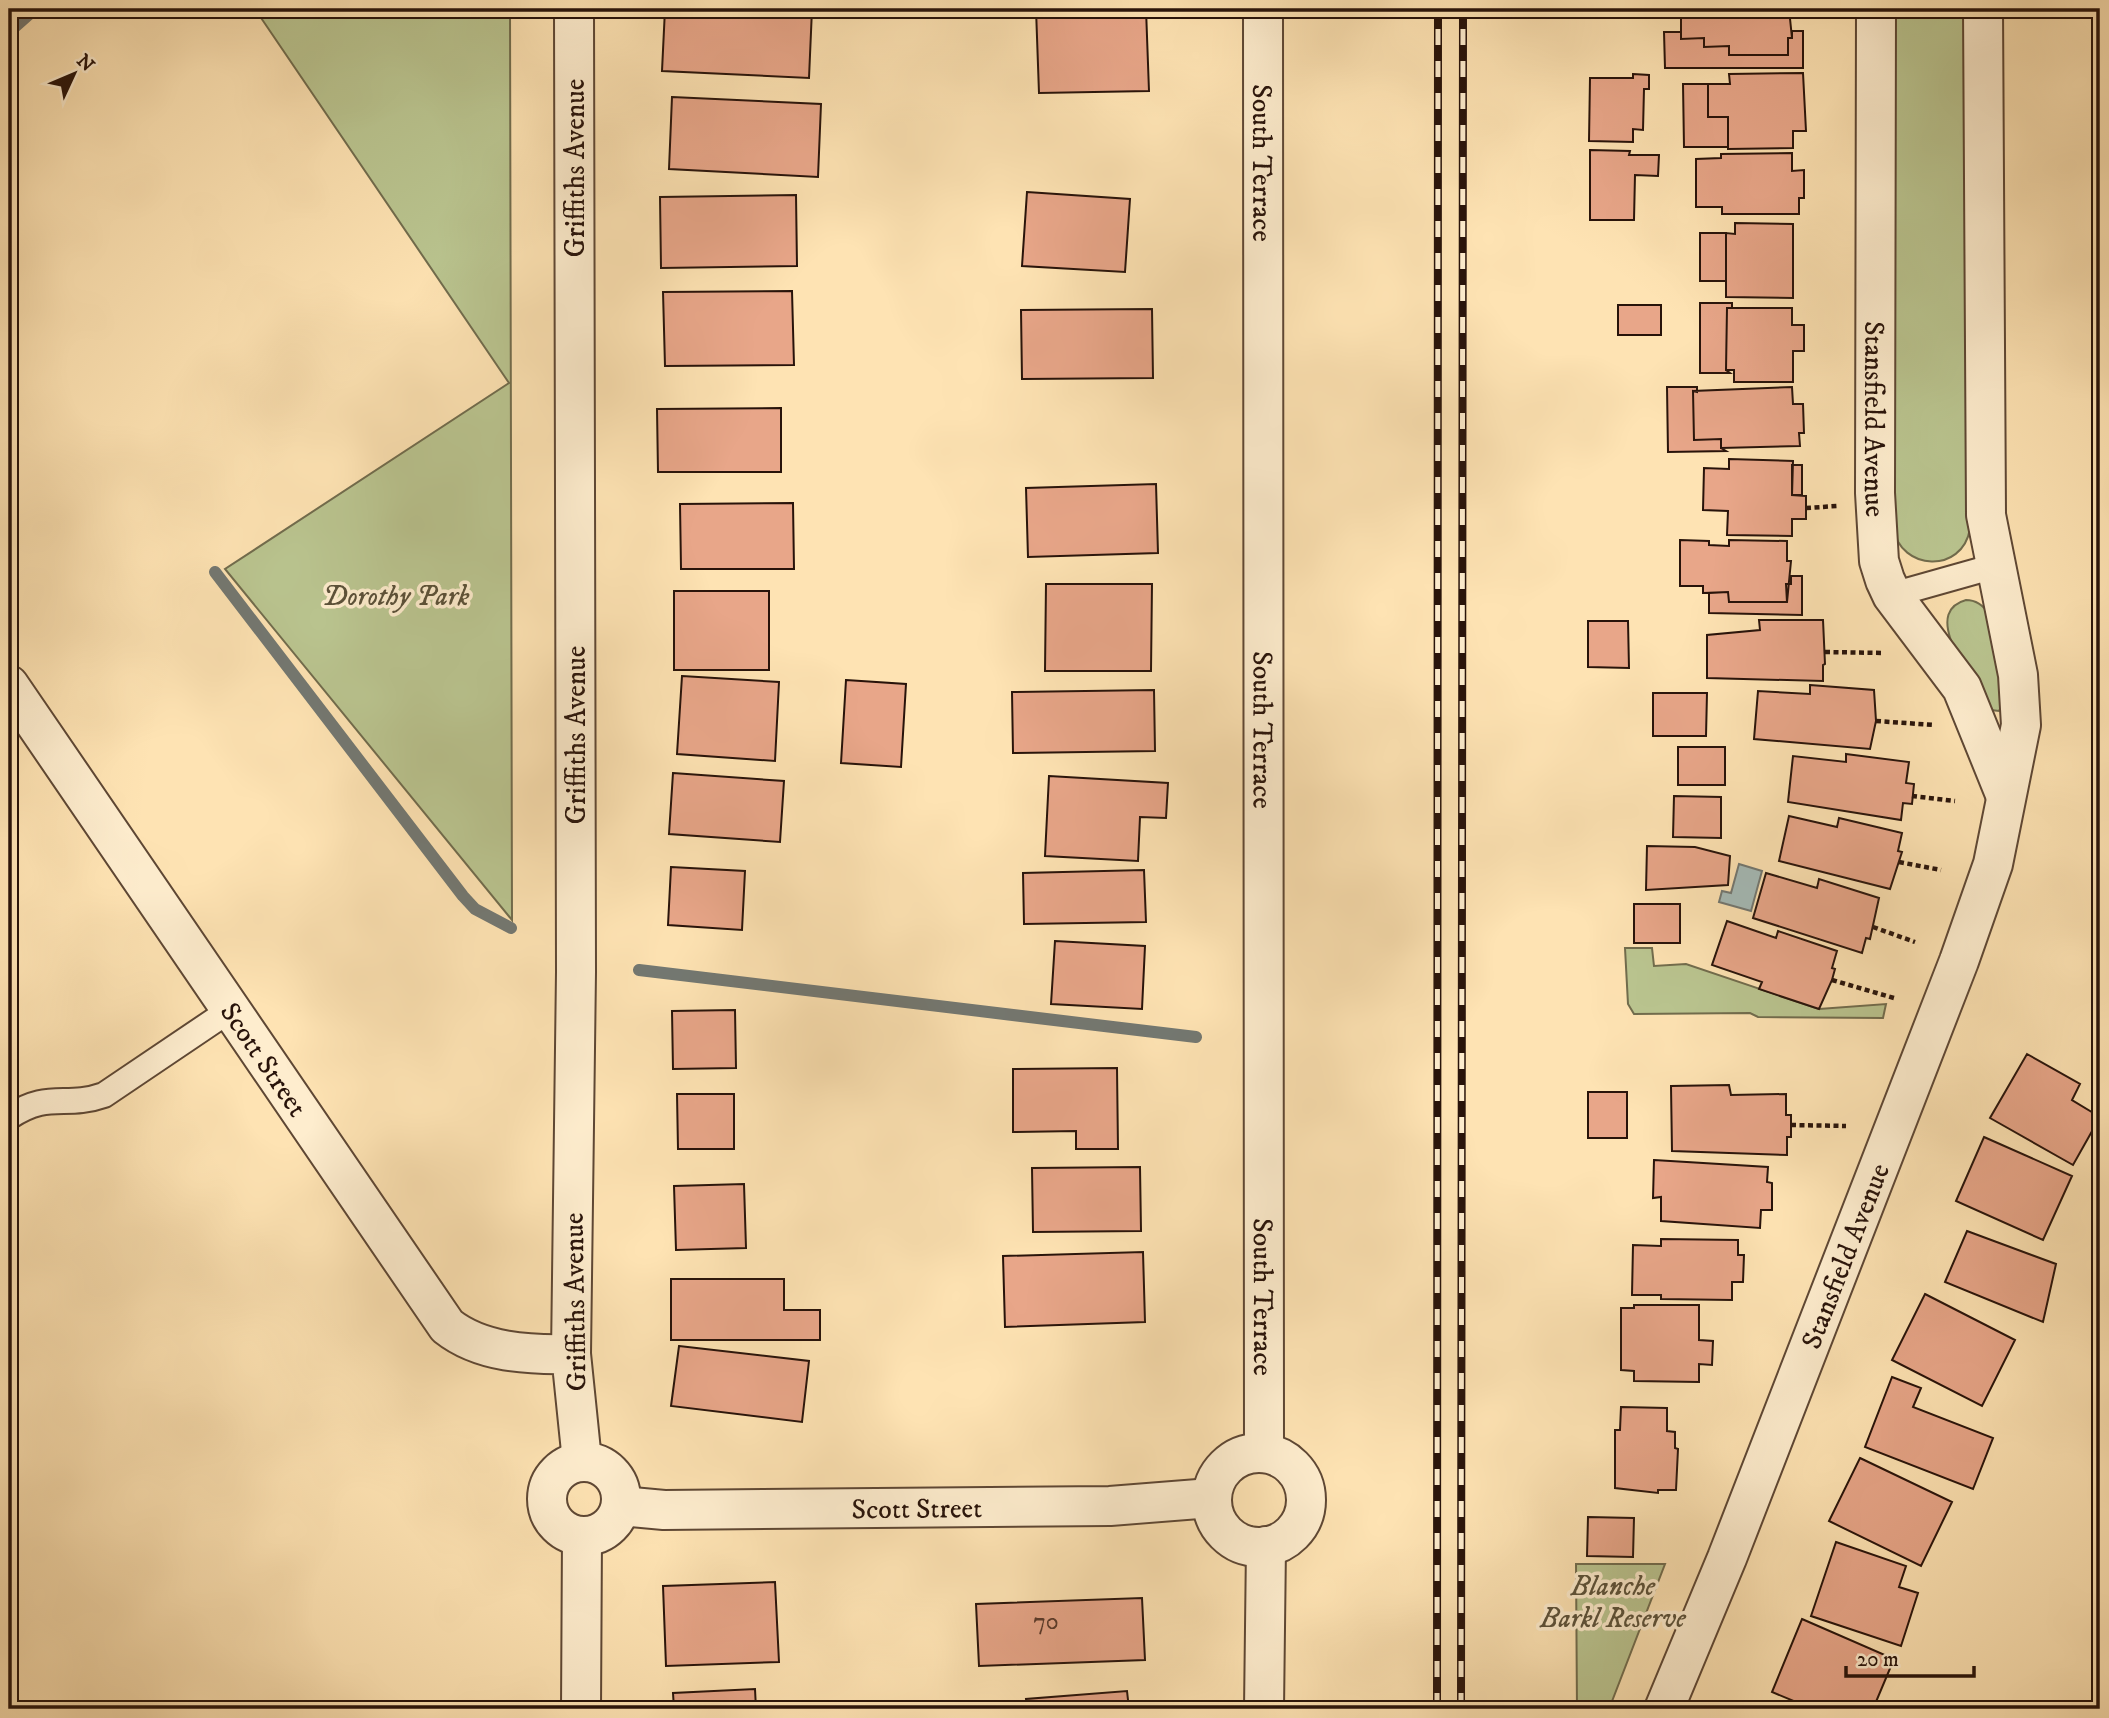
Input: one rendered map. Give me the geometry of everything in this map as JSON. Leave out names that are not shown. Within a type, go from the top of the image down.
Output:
[{"type":"street","name":"Griffiths Avenue","points":[[574,9],[576,972],[571,1354],[582,1461]]},
{"type":"street","name":"South Terrace","points":[[1263,9],[1264,1453]]},
{"type":"street","name":"Stansfield Avenue","points":[[1876,9],[1875,494],[1879,561],[1892,595],[1962,688],[2005,794]]},
{"type":"street","name":"Stansfield Avenue","points":[[1664,1709],[1809,1350],[1959,961],[1993,864],[2005,794],[2016,759],[2020,712],[2016,662],[1986,515],[1983,9]]},
{"type":"street","name":"Scott Street","points":[[9,685],[447,1326],[475,1344],[538,1355],[571,1354]]},
{"type":"street","points":[[1264,1453],[1278,1457],[1300,1477],[1306,1506],[1301,1521],[1292,1533],[1266,1546],[1242,1542],[1222,1529],[1212,1498],[1214,1483],[1222,1470],[1234,1459],[1264,1453]]},
{"type":"street","points":[[582,1461],[608,1470],[620,1487],[621,1506],[614,1522],[606,1530],[582,1536],[566,1532],[556,1523],[548,1510],[547,1500],[552,1479],[563,1468],[582,1461]]},
{"type":"street","name":"Scott Street","points":[[621,1506],[664,1510],[995,1508],[1110,1506],[1212,1498]]},
{"type":"street","points":[[581,1709],[582,1536]]},
{"type":"street","points":[[1264,1709],[1266,1546]]},
{"type":"lane","points":[[1892,595],[1995,566]]},
{"type":"lane","points":[[9,1117],[39,1101],[88,1101],[104,1095],[230,1010]]},
{"type":"path","points":[[1806,508],[1845,506]]},
{"type":"path","points":[[1825,652],[1886,653],[1894,648]]},
{"type":"path","points":[[1876,721],[1944,725]]},
{"type":"path","points":[[1912,796],[1955,802]]},
{"type":"path","points":[[1899,862],[1941,870]]},
{"type":"path","points":[[1873,927],[1914,942]]},
{"type":"path","points":[[1832,980],[1894,998]]},
{"type":"path","points":[[1791,1125],[1846,1126]]},
{"type":"green space","name":"Dorothy Park","points":[[255,9],[510,9],[512,920],[225,569],[509,383]]},
{"type":"green space","points":[[1891,9],[1967,9],[1970,529],[1965,544],[1956,554],[1932,562],[1907,553],[1898,542],[1893,528]]},
{"type":"green space","points":[[1966,600],[1982,606],[1991,622],[2001,679],[1999,711],[1991,710],[1964,667],[1949,634],[1948,619],[1953,607]]},
{"type":"green space","points":[[1625,948],[1652,948],[1654,966],[1686,964],[1819,1009],[1886,1004],[1883,1018],[1758,1017],[1750,1013],[1634,1014],[1628,1004]]},
{"type":"green space","name":"Blanche Barkl Reserve","points":[[1576,1564],[1665,1564],[1609,1709],[1577,1709]]},
{"type":"water","points":[[1739,864],[1762,871],[1751,911],[1719,902],[1722,891],[1731,893]]},
{"type":"building","points":[[665,9],[812,9],[809,78],[662,71]]},
{"type":"building","points":[[1036,9],[1146,9],[1149,91],[1039,93]]},
{"type":"building","points":[[1681,9],[1789,9],[1792,38],[1788,38],[1788,55],[1729,55],[1729,46],[1704,47],[1704,38],[1681,39]]},
{"type":"building","points":[[1792,31],[1803,31],[1803,68],[1665,68],[1664,32],[1681,32],[1681,39],[1704,38],[1704,47],[1729,46],[1729,55],[1788,55],[1788,38],[1792,38]]},
{"type":"building","points":[[1803,73],[1806,131],[1793,131],[1793,148],[1728,149],[1728,117],[1708,117],[1708,84],[1730,84],[1729,74]]},
{"type":"building","points":[[1633,74],[1649,75],[1649,89],[1644,89],[1643,130],[1633,129],[1633,142],[1589,141],[1590,78],[1633,78]]},
{"type":"building","points":[[1683,84],[1708,84],[1708,117],[1728,117],[1728,147],[1684,147]]},
{"type":"building","points":[[672,97],[821,104],[818,177],[669,169]]},
{"type":"building","points":[[1590,150],[1630,151],[1629,155],[1659,155],[1658,176],[1635,175],[1634,220],[1590,220]]},
{"type":"building","points":[[1792,153],[1792,171],[1804,170],[1804,198],[1799,198],[1799,214],[1722,214],[1722,207],[1696,207],[1696,159],[1721,158],[1721,154]]},
{"type":"building","points":[[1027,192],[1130,199],[1125,272],[1022,266]]},
{"type":"building","points":[[796,195],[797,266],[661,268],[660,197]]},
{"type":"building","points":[[1735,223],[1793,224],[1793,298],[1726,297],[1726,233],[1735,234]]},
{"type":"building","points":[[1700,233],[1726,233],[1726,281],[1700,281]]},
{"type":"building","points":[[792,291],[794,365],[665,366],[663,292]]},
{"type":"building","points":[[1700,303],[1732,303],[1732,308],[1727,308],[1726,370],[1730,373],[1700,373]]},
{"type":"building","points":[[1618,305],[1661,305],[1661,335],[1618,335]]},
{"type":"building","points":[[1727,308],[1792,308],[1792,325],[1804,325],[1804,351],[1793,351],[1793,382],[1734,382],[1734,370],[1726,370]]},
{"type":"building","points":[[1152,309],[1153,378],[1022,379],[1021,310]]},
{"type":"building","points":[[1667,387],[1697,387],[1697,392],[1693,391],[1694,440],[1721,439],[1721,448],[1726,451],[1668,452]]},
{"type":"building","points":[[1792,387],[1793,404],[1803,404],[1804,433],[1799,433],[1800,446],[1721,448],[1721,439],[1694,440],[1693,391]]},
{"type":"building","points":[[781,408],[781,472],[658,472],[657,409]]},
{"type":"building","points":[[1729,459],[1793,461],[1792,495],[1806,496],[1806,519],[1792,519],[1792,536],[1727,535],[1728,511],[1703,510],[1704,468],[1729,469]]},
{"type":"building","points":[[1792,465],[1802,465],[1802,495],[1792,495]]},
{"type":"building","points":[[1156,484],[1158,553],[1028,557],[1026,488]]},
{"type":"building","points":[[793,503],[794,569],[681,569],[680,504]]},
{"type":"building","points":[[1680,540],[1709,541],[1709,545],[1729,546],[1729,540],[1787,541],[1787,561],[1791,561],[1787,602],[1729,602],[1728,592],[1703,593],[1703,586],[1680,586]]},
{"type":"building","points":[[1791,576],[1802,576],[1802,615],[1709,613],[1709,593],[1728,592],[1729,602],[1787,602],[1786,584],[1791,584]]},
{"type":"building","points":[[1046,584],[1152,584],[1151,671],[1045,671]]},
{"type":"building","points":[[674,591],[769,591],[769,670],[674,670]]},
{"type":"building","points":[[1759,620],[1823,620],[1823,681],[1707,678],[1707,635],[1760,630]]},
{"type":"building","points":[[1588,621],[1628,621],[1629,668],[1588,667]]},
{"type":"building","points":[[682,676],[779,682],[775,761],[677,754]]},
{"type":"building","points":[[846,680],[906,684],[901,767],[841,763]]},
{"type":"building","points":[[1810,685],[1874,690],[1876,721],[1870,749],[1754,739],[1758,691],[1810,694]]},
{"type":"building","points":[[1154,690],[1155,751],[1013,753],[1012,692]]},
{"type":"building","points":[[1653,693],[1707,693],[1706,736],[1653,736]]},
{"type":"building","points":[[1678,747],[1725,747],[1725,785],[1678,785]]},
{"type":"building","points":[[1846,754],[1909,762],[1906,783],[1914,784],[1912,804],[1903,803],[1901,820],[1788,802],[1793,756],[1846,762]]},
{"type":"building","points":[[673,773],[784,781],[780,842],[669,834]]},
{"type":"building","points":[[1049,776],[1168,783],[1166,818],[1140,817],[1138,861],[1045,856]]},
{"type":"building","points":[[1674,796],[1721,797],[1721,838],[1673,837]]},
{"type":"building","points":[[1789,816],[1837,827],[1839,818],[1902,833],[1898,851],[1902,852],[1890,889],[1779,861]]},
{"type":"building","points":[[1647,846],[1695,847],[1730,856],[1728,885],[1646,890]]},
{"type":"building","points":[[671,867],[745,871],[742,930],[668,925]]},
{"type":"building","points":[[1144,870],[1146,922],[1024,924],[1023,873]]},
{"type":"building","points":[[1766,873],[1817,888],[1819,879],[1879,898],[1870,939],[1866,938],[1862,953],[1753,918]]},
{"type":"building","points":[[1634,904],[1680,904],[1680,943],[1634,943]]},
{"type":"building","points":[[1727,921],[1776,938],[1778,931],[1837,951],[1832,980],[1819,1009],[1759,989],[1762,982],[1712,965]]},
{"type":"building","points":[[1055,941],[1145,946],[1142,1009],[1051,1004]]},
{"type":"building","points":[[735,1010],[736,1068],[673,1069],[672,1011]]},
{"type":"building","points":[[2027,1054],[2080,1084],[2072,1100],[2100,1117],[2073,1165],[1990,1118]]},
{"type":"building","points":[[1117,1068],[1118,1149],[1076,1149],[1076,1131],[1013,1132],[1013,1069]]},
{"type":"building","points":[[1729,1085],[1731,1095],[1786,1094],[1786,1115],[1791,1115],[1791,1137],[1787,1137],[1787,1155],[1672,1151],[1671,1086]]},
{"type":"building","points":[[1588,1092],[1627,1092],[1627,1138],[1588,1138]]},
{"type":"building","points":[[677,1094],[734,1094],[734,1149],[678,1149]]},
{"type":"building","points":[[1984,1137],[2072,1176],[2043,1240],[1956,1201]]},
{"type":"building","points":[[1654,1160],[1768,1167],[1767,1182],[1772,1183],[1772,1210],[1761,1210],[1760,1228],[1661,1221],[1661,1197],[1653,1198]]},
{"type":"building","points":[[1140,1167],[1141,1231],[1033,1232],[1032,1168]]},
{"type":"building","points":[[744,1184],[746,1248],[676,1250],[674,1186]]},
{"type":"building","points":[[1967,1231],[2056,1264],[2043,1322],[1945,1282]]},
{"type":"building","points":[[1661,1239],[1738,1240],[1738,1255],[1744,1255],[1743,1282],[1732,1282],[1732,1300],[1661,1299],[1661,1295],[1632,1295],[1633,1245],[1661,1246]]},
{"type":"building","points":[[1143,1252],[1145,1322],[1005,1327],[1003,1256]]},
{"type":"building","points":[[671,1279],[784,1279],[784,1310],[820,1310],[820,1340],[671,1340]]},
{"type":"building","points":[[1925,1294],[2015,1340],[1982,1406],[1892,1360]]},
{"type":"building","points":[[1634,1305],[1699,1305],[1699,1340],[1713,1341],[1712,1365],[1699,1364],[1699,1382],[1634,1381],[1634,1371],[1621,1370],[1621,1308],[1634,1308]]},
{"type":"building","points":[[679,1346],[809,1361],[802,1422],[671,1406]]},
{"type":"building","points":[[1892,1377],[1921,1388],[1913,1407],[1993,1438],[1973,1489],[1865,1447]]},
{"type":"building","points":[[1621,1407],[1667,1408],[1667,1431],[1675,1432],[1675,1448],[1678,1449],[1676,1490],[1658,1490],[1658,1493],[1615,1488],[1615,1430],[1620,1430]]},
{"type":"building","points":[[1860,1458],[1952,1502],[1921,1566],[1829,1521]]},
{"type":"building","points":[[1588,1517],[1634,1518],[1633,1557],[1587,1556]]},
{"type":"building","points":[[1836,1542],[1906,1566],[1899,1587],[1918,1593],[1901,1646],[1811,1616]]},
{"type":"building","points":[[775,1582],[779,1662],[666,1666],[663,1586]]},
{"type":"building","points":[[1142,1598],[1145,1660],[979,1666],[976,1604]]},
{"type":"building","points":[[1802,1619],[1894,1659],[1873,1709],[1813,1709],[1772,1692]]},
{"type":"building","points":[[755,1689],[756,1709],[674,1709],[673,1693]]},
{"type":"building","points":[[1127,1691],[1129,1709],[1027,1709],[1026,1699]]},
{"type":"waterway","points":[[9,32],[35,9]]},
{"type":"waterway","points":[[215,572],[463,896],[475,909],[511,928]]},
{"type":"waterway","points":[[639,970],[1196,1037]]},
{"type":"railway","points":[[1437,1709],[1438,9]]},
{"type":"railway","points":[[1461,1709],[1463,9]]}]
